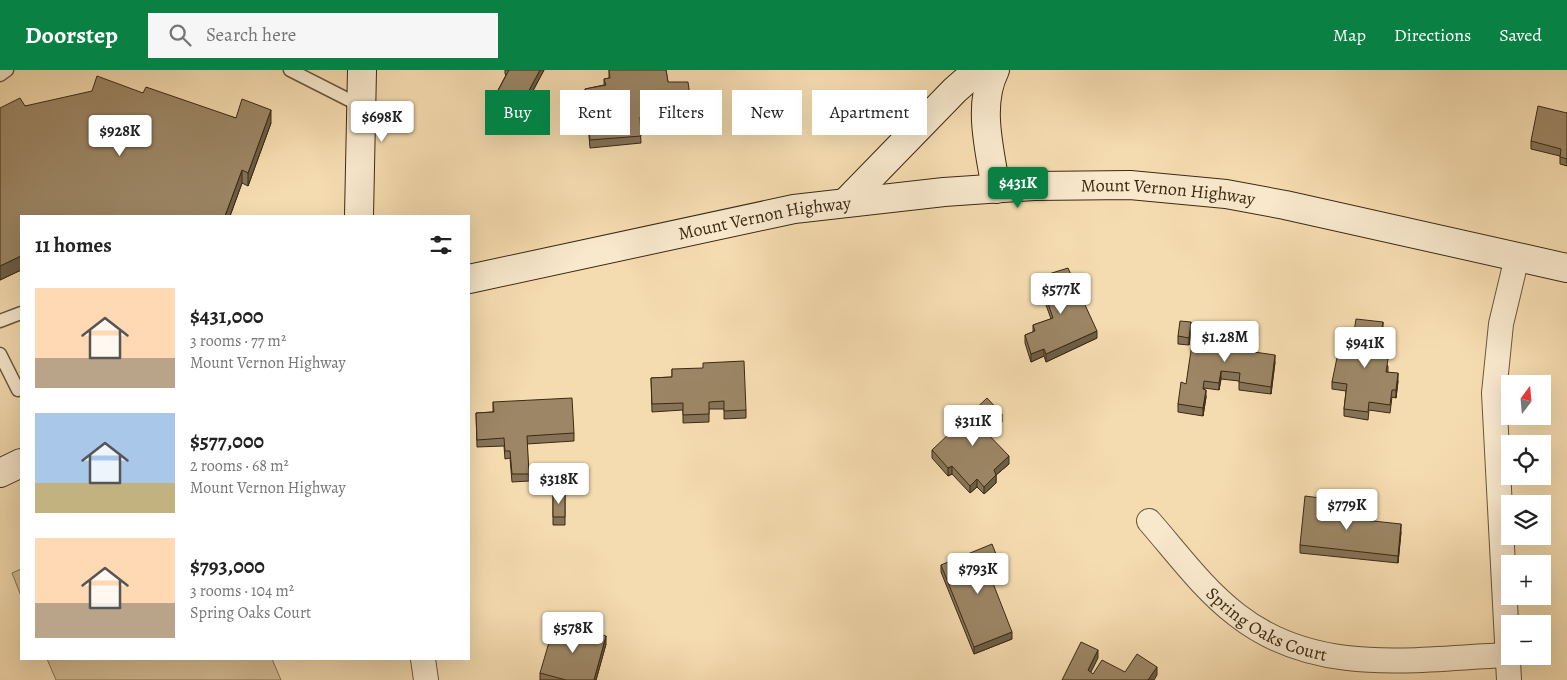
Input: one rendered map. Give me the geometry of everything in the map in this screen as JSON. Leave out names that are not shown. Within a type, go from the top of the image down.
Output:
[{"type":"street","points":[[359,215],[362,70]]},
{"type":"street","points":[[847,201],[955,90],[978,70]]},
{"type":"street","points":[[995,70],[988,83],[985,100],[996,189]]},
{"type":"street","name":"Mount Vernon Highway","points":[[470,279],[794,209],[847,201],[996,189],[1130,185],[1226,194],[1284,205],[1567,268]]},
{"type":"street","points":[[1505,615],[1494,393],[1501,324],[1516,257]]},
{"type":"street","points":[[0,473],[20,463]]},
{"type":"street","name":"Spring Oaks Court","points":[[1149,521],[1212,592],[1237,615],[1269,636],[1305,651],[1334,658],[1365,661],[1501,655]]},
{"type":"street","points":[[422,660],[426,680]]},
{"type":"street","points":[[1508,665],[1509,680]]},
{"type":"lane","points":[[0,74],[7,70]]},
{"type":"lane","points":[[290,70],[362,106]]},
{"type":"lane","points":[[0,321],[20,313]]},
{"type":"lane","points":[[0,354],[18,390]]},
{"type":"shaded area","points":[[20,569],[20,593],[12,573]]},
{"type":"shaded area","points":[[47,660],[272,660],[281,680],[56,680]]},
{"type":"building","points":[[509,70],[540,70],[529,90],[498,90]]},
{"type":"building","points":[[609,70],[666,70],[668,82],[688,82],[689,90],[640,90],[641,136],[590,140],[590,135],[630,135],[630,90],[585,90],[606,85],[604,79],[610,78]]},
{"type":"building","points":[[97,76],[143,93],[146,87],[236,118],[242,99],[271,110],[248,173],[242,170],[225,215],[20,215],[20,256],[0,266],[0,108],[20,98],[25,106],[92,91]]},
{"type":"building","points":[[1538,106],[1567,113],[1567,159],[1560,157],[1561,149],[1531,141]]},
{"type":"building","points":[[1068,268],[1097,331],[1046,354],[1044,349],[1031,354],[1025,335],[1035,331],[1033,325],[1053,318],[1039,277]]},
{"type":"building","points":[[1356,319],[1383,322],[1378,357],[1388,359],[1386,372],[1398,373],[1396,390],[1392,390],[1390,405],[1369,402],[1368,412],[1344,409],[1347,384],[1332,382],[1340,343],[1352,344]]},
{"type":"building","points":[[1180,321],[1191,322],[1189,338],[1178,336]]},
{"type":"building","points":[[1225,323],[1258,327],[1254,352],[1275,355],[1271,387],[1239,382],[1240,373],[1221,371],[1219,383],[1204,381],[1203,389],[1206,390],[1203,408],[1178,404],[1181,382],[1186,384],[1193,337],[1222,341]]},
{"type":"building","points":[[744,361],[746,410],[724,411],[724,401],[709,402],[709,414],[683,415],[683,403],[652,404],[651,378],[672,377],[672,369],[703,368],[703,363]]},
{"type":"building","points":[[572,398],[574,433],[527,436],[529,474],[512,474],[510,451],[505,451],[504,438],[477,440],[476,413],[494,412],[493,402]]},
{"type":"building","points":[[987,398],[1002,414],[984,430],[1009,456],[994,470],[996,475],[984,487],[977,479],[970,486],[952,466],[948,468],[932,450]]},
{"type":"building","points":[[553,493],[565,493],[565,517],[553,517]]},
{"type":"building","points":[[1305,496],[1328,499],[1326,516],[1401,524],[1398,556],[1300,545]]},
{"type":"building","points":[[992,544],[1001,567],[989,573],[1012,632],[974,647],[941,565]]},
{"type":"building","points":[[555,622],[606,636],[594,680],[566,680],[540,673]]},
{"type":"building","points":[[1081,642],[1098,650],[1088,670],[1093,674],[1102,660],[1125,672],[1137,654],[1157,667],[1148,680],[1062,680]]}]
